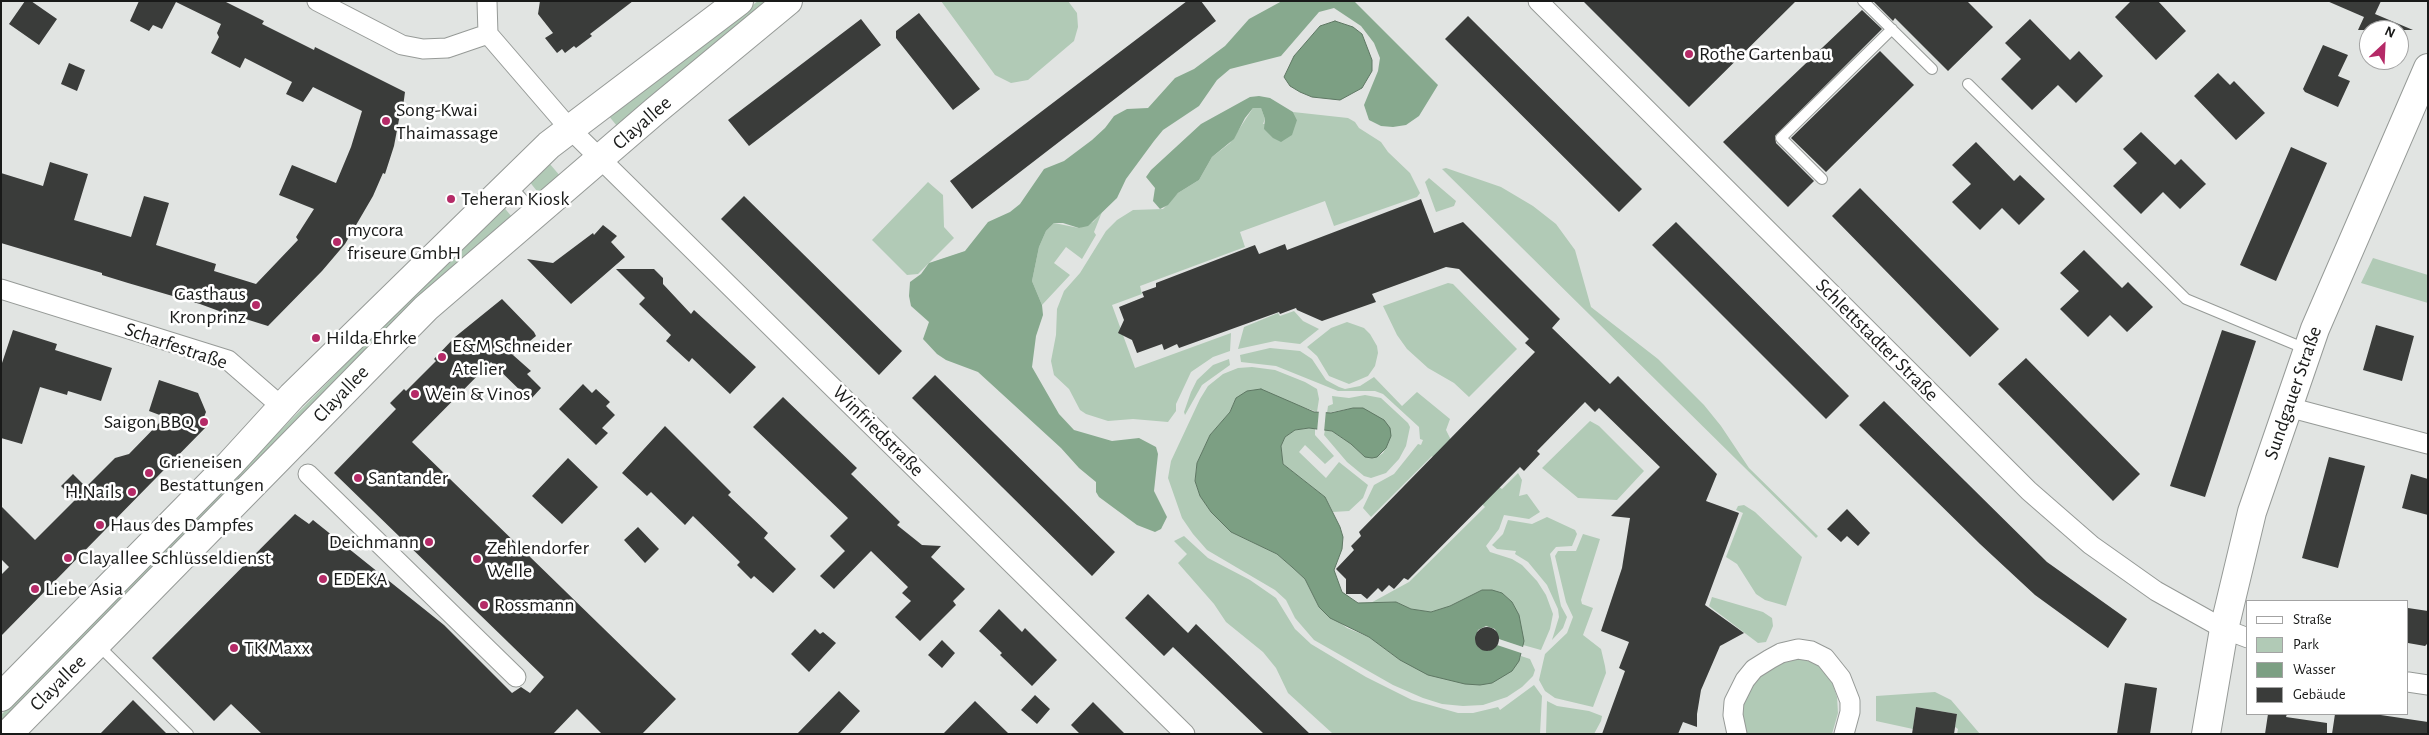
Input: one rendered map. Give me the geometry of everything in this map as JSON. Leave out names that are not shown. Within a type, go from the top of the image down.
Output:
[{"type":"main road","name":"Clayallee","points":[[1,698],[230,464],[282,407],[510,184],[570,128],[739,1]]},
{"type":"main road","name":"Clayallee","points":[[8,734],[426,308],[655,111],[788,1]]},
{"type":"main road","name":"Sundgauer Straße","points":[[2206,734],[2236,634],[2252,512],[2307,349],[2342,262],[2428,68]]},
{"type":"street","points":[[317,1],[402,45],[424,49],[447,48],[488,34],[487,1]]},
{"type":"street","name":"Schlettstadter Straße","points":[[1538,1],[2029,491],[2099,551],[2156,591],[2236,634]]},
{"type":"street","name":"Winfriedstraße","points":[[488,34],[570,128],[1186,734]]},
{"type":"street","name":"Scharfestraße","points":[[1,289],[228,360],[282,407]]},
{"type":"street","points":[[2288,407],[2428,444]]},
{"type":"street","points":[[308,474],[516,677]]},
{"type":"street","points":[[1738,734],[1733,708],[1737,693],[1745,680],[1754,669],[1770,659],[1782,653],[1798,649],[1811,651],[1825,658],[1841,678],[1850,701],[1850,712],[1844,734]]},
{"type":"street","points":[[2409,682],[2428,686]]},
{"type":"lane","points":[[1863,1],[1932,69]]},
{"type":"lane","points":[[1822,178],[1780,138],[1892,29]]},
{"type":"lane","points":[[1968,84],[2186,299],[2307,349]]},
{"type":"lane","points":[[510,184],[535,214]]},
{"type":"lane","points":[[96,644],[188,734]]},
{"type":"green space","points":[[758,1],[768,1],[617,126],[608,115]]},
{"type":"green space","points":[[941,1],[1068,1],[1077,13],[1078,27],[1074,41],[1028,80],[1011,83],[995,75]]},
{"type":"green space","points":[[1253,108],[1261,108],[1265,119],[1263,124],[1297,120],[1293,112],[1348,118],[1355,122],[1359,128],[1381,142],[1388,152],[1410,173],[1420,193],[1417,197],[1334,226],[1325,201],[1240,232],[1245,247],[1140,286],[1142,294],[1112,305],[1135,368],[1231,333],[1230,351],[1213,357],[1191,372],[1176,404],[1176,411],[1168,422],[1133,419],[1108,421],[1086,414],[1080,410],[1069,389],[1054,375],[1051,361],[1056,335],[1057,309],[1064,291],[1080,273],[1106,231],[1117,220],[1133,210],[1163,209],[1178,193],[1199,180],[1212,157],[1230,143]]},
{"type":"green space","points":[[549,163],[561,177],[540,195],[529,181]]},
{"type":"green space","points":[[1446,168],[1501,187],[1533,206],[1556,224],[1575,250],[1591,307],[1658,359],[1704,405],[1721,426],[1749,468],[1818,536],[1816,538],[1442,169]]},
{"type":"green space","points":[[1429,178],[1456,201],[1454,206],[1436,212],[1425,182]]},
{"type":"green space","points":[[928,182],[943,195],[944,227],[954,238],[918,274],[907,275],[872,240]]},
{"type":"green space","points":[[502,205],[512,217],[1,725],[1,715]]},
{"type":"green space","points":[[1102,212],[1094,232],[1096,235],[1082,259],[1066,247],[1054,263],[1070,275],[1042,305],[1032,281],[1039,247],[1046,231],[1054,223],[1079,228],[1093,222]]},
{"type":"green space","points":[[2373,258],[2428,275],[2428,303],[2361,283]]},
{"type":"green space","points":[[1448,283],[1453,284],[1517,349],[1469,397],[1454,383],[1428,368],[1407,349],[1397,335],[1383,306]]},
{"type":"green space","points":[[1294,311],[1303,321],[1319,329],[1300,344],[1275,341],[1238,349],[1244,327],[1278,313],[1280,316]]},
{"type":"green space","points":[[1347,322],[1364,328],[1370,334],[1377,346],[1378,353],[1375,366],[1368,376],[1349,384],[1329,376],[1317,356],[1307,347],[1331,328]]},
{"type":"green space","points":[[1270,348],[1300,351],[1312,359],[1326,380],[1345,389],[1360,386],[1374,377],[1402,406],[1417,392],[1450,419],[1446,430],[1451,440],[1434,458],[1432,456],[1371,517],[1363,508],[1374,485],[1394,474],[1418,444],[1421,445],[1423,440],[1420,439],[1419,427],[1383,394],[1375,391],[1338,391],[1276,366],[1241,362],[1240,355]]},
{"type":"green space","points":[[1229,359],[1230,365],[1202,385],[1185,415],[1184,412],[1197,380],[1213,365]]},
{"type":"green space","points":[[1252,367],[1275,370],[1317,389],[1319,399],[1317,412],[1286,401],[1236,398],[1230,412],[1210,435],[1197,463],[1195,481],[1200,496],[1211,512],[1231,532],[1277,554],[1292,567],[1305,579],[1319,607],[1347,628],[1369,637],[1400,660],[1519,661],[1521,656],[1530,659],[1535,670],[1533,676],[1522,687],[1507,697],[1483,705],[1463,706],[1442,704],[1393,685],[1314,640],[1295,618],[1286,600],[1275,590],[1207,550],[1193,534],[1182,518],[1168,478],[1171,461],[1208,386],[1223,374],[1238,368]]},
{"type":"green space","points":[[1365,395],[1381,398],[1410,427],[1406,446],[1399,459],[1386,473],[1371,478],[1364,476],[1347,462],[1324,435],[1325,430],[1332,431],[1351,444],[1365,457],[1377,457],[1383,453],[1391,436],[1353,408],[1327,413],[1328,406],[1333,404],[1332,396],[1349,398]]},
{"type":"green space","points":[[1590,421],[1599,426],[1644,471],[1617,500],[1578,498],[1542,468]]},
{"type":"green space","points":[[1315,429],[1315,435],[1334,456],[1325,464],[1305,445],[1299,452],[1326,478],[1339,462],[1368,485],[1363,498],[1349,511],[1333,512],[1325,497],[1283,464],[1281,446],[1285,437],[1295,430]]},
{"type":"green space","points":[[1518,473],[1522,480],[1519,496],[1527,494],[1540,512],[1529,519],[1504,515],[1499,529],[1486,546],[1490,552],[1512,559],[1522,565],[1537,581],[1546,595],[1553,614],[1550,629],[1541,650],[1523,645],[1519,615],[1512,602],[1502,593],[1482,590],[1450,606],[1431,612],[1411,609],[1396,602],[1367,605],[1409,582],[1485,507],[1482,504],[1499,487],[1502,489]]},
{"type":"green space","points":[[1744,505],[1755,512],[1802,557],[1786,606],[1765,600],[1756,594],[1737,564],[1726,557],[1743,513],[1736,510],[1738,506]]},
{"type":"green space","points":[[1547,517],[1575,530],[1577,534],[1572,546],[1556,547],[1550,554],[1561,606],[1567,617],[1563,628],[1552,640],[1559,617],[1558,609],[1547,585],[1528,562],[1515,554],[1516,551],[1497,549],[1492,545],[1503,534],[1508,520],[1532,524]]},
{"type":"green space","points":[[1583,534],[1600,539],[1581,600],[1582,604],[1593,608],[1583,635],[1601,649],[1606,673],[1593,707],[1555,698],[1545,691],[1539,680],[1545,654],[1567,633],[1573,617],[1566,602],[1555,556],[1558,551],[1576,551]]},
{"type":"green space","points":[[1184,536],[1208,558],[1250,580],[1276,598],[1295,629],[1311,644],[1366,677],[1412,700],[1458,713],[1473,713],[1498,707],[1500,710],[1534,685],[1542,696],[1540,734],[1332,733],[1288,693],[1276,668],[1263,652],[1226,622],[1214,604],[1178,563],[1187,554],[1174,541]]},
{"type":"green space","points":[[1712,597],[1763,612],[1772,618],[1773,626],[1766,642],[1758,643],[1709,606]]},
{"type":"green space","points":[[1788,658],[1814,659],[1830,676],[1837,697],[1838,713],[1832,734],[1747,734],[1741,714],[1746,689],[1755,678]]},
{"type":"green space","points":[[1935,692],[1951,700],[1980,734],[1957,734],[1958,729],[1955,727],[1957,714],[1916,707],[1913,729],[1876,721],[1876,696]]},
{"type":"green space","points":[[1547,701],[1557,706],[1589,711],[1602,716],[1601,721],[1594,734],[1546,734]]},
{"type":"shaded area","points":[[1282,1],[1354,1],[1438,85],[1419,116],[1406,125],[1393,127],[1381,126],[1369,120],[1364,105],[1378,71],[1380,58],[1374,43],[1361,26],[1334,8],[1319,12],[1281,56],[1230,69],[1217,80],[1199,106],[1163,130],[1126,179],[1117,198],[1088,226],[1079,228],[1063,223],[1054,223],[1046,231],[1039,247],[1032,281],[1042,305],[1043,315],[1036,336],[1032,367],[1059,414],[1074,430],[1112,441],[1139,438],[1156,447],[1158,454],[1154,491],[1167,517],[1161,529],[1155,532],[1137,525],[1099,497],[1096,492],[1096,482],[978,372],[946,360],[937,354],[923,339],[929,322],[911,306],[909,296],[910,282],[921,274],[929,263],[965,251],[988,222],[1010,212],[1020,204],[1044,169],[1064,161],[1092,140],[1114,116],[1127,109],[1148,108],[1175,78],[1194,69],[1225,46],[1249,19]]},
{"type":"shaded area","points":[[1250,97],[1270,98],[1293,112],[1297,120],[1292,135],[1281,142],[1273,138],[1264,129],[1265,119],[1261,108],[1253,108],[1245,118],[1234,139],[1212,157],[1199,180],[1178,193],[1168,205],[1160,209],[1153,201],[1155,188],[1146,177],[1151,170],[1201,124]]},
{"type":"water","points":[[1335,21],[1353,27],[1362,34],[1372,60],[1372,71],[1362,88],[1340,100],[1312,97],[1290,86],[1284,77],[1294,56],[1320,26]]},
{"type":"water","points":[[1261,389],[1314,412],[1331,413],[1353,408],[1363,408],[1384,420],[1390,428],[1391,436],[1386,448],[1377,457],[1372,458],[1365,457],[1351,444],[1332,431],[1309,428],[1295,430],[1285,437],[1281,446],[1283,464],[1325,497],[1340,527],[1343,537],[1342,549],[1334,570],[1342,592],[1358,603],[1396,602],[1411,609],[1431,612],[1450,606],[1482,590],[1502,593],[1512,602],[1519,615],[1524,641],[1519,661],[1512,671],[1492,683],[1480,685],[1465,684],[1428,675],[1400,660],[1369,637],[1330,618],[1319,607],[1305,579],[1292,567],[1277,554],[1231,532],[1211,512],[1200,496],[1195,481],[1197,463],[1210,435],[1230,412],[1236,398],[1247,391]]},
{"type":"pier","points":[[1319,410],[1326,410],[1324,432],[1317,432]]},
{"type":"pier","points":[[1486,626],[1495,629],[1499,639],[1526,648],[1524,654],[1497,645],[1488,651],[1479,648],[1475,640],[1478,630]]},
{"type":"building","points":[[25,1],[31,1],[57,19],[39,45],[9,24]]},
{"type":"building","points":[[139,1],[224,1],[264,21],[262,24],[314,50],[315,47],[405,92],[402,114],[400,114],[394,146],[385,174],[383,173],[373,196],[345,244],[322,271],[268,326],[236,316],[235,319],[200,304],[1,243],[1,173],[43,186],[50,162],[88,174],[74,220],[131,237],[144,196],[169,203],[156,245],[216,264],[214,271],[256,284],[298,240],[296,237],[314,209],[279,195],[292,165],[336,183],[351,147],[362,111],[313,87],[303,102],[286,94],[292,82],[245,58],[240,68],[211,53],[219,37],[217,33],[221,24],[176,2],[162,29],[153,25],[149,31],[130,21]]},
{"type":"building","points":[[540,1],[633,1],[590,34],[592,36],[576,48],[574,46],[565,53],[562,49],[557,53],[545,38],[553,33],[538,14]]},
{"type":"building","points":[[1187,1],[1201,1],[1216,21],[972,209],[950,181]]},
{"type":"building","name":"Rothe Gartenbau","points":[[1583,1],[1796,1],[1689,107]]},
{"type":"building","points":[[1873,1],[1967,1],[1993,27],[1948,71],[1895,18],[1893,21]]},
{"type":"building","points":[[2131,1],[2158,1],[2186,31],[2156,60],[2115,17]]},
{"type":"building","points":[[2327,1],[2381,1],[2375,14],[2389,20],[2363,20],[2364,17]]},
{"type":"building","points":[[1862,10],[1882,29],[1775,136],[1776,143],[1814,181],[1788,207],[1723,142]]},
{"type":"building","points":[[919,13],[980,89],[953,110],[896,38],[896,31]]},
{"type":"building","points":[[1468,16],[1642,189],[1619,212],[1445,39]]},
{"type":"building","points":[[861,19],[881,45],[749,146],[728,120]]},
{"type":"building","points":[[2030,19],[2070,60],[2079,51],[2103,76],[2076,103],[2058,85],[2032,110],[2001,79],[2021,59],[2005,43]]},
{"type":"building","points":[[2323,45],[2348,55],[2338,76],[2350,81],[2338,107],[2305,92],[2303,89]]},
{"type":"building","points":[[1880,51],[1914,85],[1826,172],[1791,138]]},
{"type":"building","points":[[69,63],[85,70],[77,91],[61,84]]},
{"type":"building","points":[[2218,73],[2230,85],[2234,81],[2265,113],[2236,140],[2194,96]]},
{"type":"building","points":[[2141,132],[2175,165],[2181,159],[2206,184],[2180,209],[2163,192],[2141,214],[2113,186],[2137,163],[2123,149]]},
{"type":"building","points":[[1976,142],[2014,181],[2020,175],[2045,199],[2019,225],[2002,208],[1980,230],[1952,202],[1971,184],[1952,165]]},
{"type":"building","points":[[2291,147],[2327,163],[2276,281],[2240,265]]},
{"type":"building","points":[[1860,188],[1999,329],[1970,357],[1832,216]]},
{"type":"building","points":[[744,196],[902,351],[879,375],[721,219]]},
{"type":"building","points":[[1421,199],[1434,233],[1463,222],[1560,319],[1552,328],[1610,384],[1618,376],[1717,474],[1706,501],[1739,513],[1705,605],[1744,633],[1720,646],[1701,690],[1697,727],[1683,722],[1678,734],[1602,734],[1625,671],[1619,668],[1629,642],[1601,631],[1622,568],[1630,518],[1611,516],[1660,467],[1599,408],[1595,412],[1585,402],[1537,451],[1540,454],[1524,471],[1520,467],[1408,580],[1404,578],[1394,589],[1389,585],[1382,592],[1378,588],[1367,599],[1361,594],[1346,594],[1346,579],[1336,569],[1354,550],[1351,546],[1361,536],[1359,532],[1535,352],[1525,343],[1529,339],[1459,269],[1446,267],[1372,294],[1376,302],[1322,321],[1296,308],[1280,314],[1279,312],[1179,348],[1177,344],[1164,350],[1162,344],[1137,353],[1132,340],[1118,333],[1124,320],[1119,307],[1144,297],[1142,292],[1156,287],[1156,283],[1255,245],[1259,254],[1285,244],[1287,250]]},
{"type":"building","points":[[1676,222],[1849,396],[1826,419],[1652,245]]},
{"type":"building","points":[[603,225],[617,236],[611,242],[625,257],[571,304],[527,259],[553,263],[593,233],[594,235]]},
{"type":"building","points":[[2084,250],[2122,288],[2128,282],[2153,307],[2127,332],[2110,315],[2088,337],[2060,309],[2079,291],[2060,273]]},
{"type":"building","points":[[616,269],[654,269],[663,278],[663,284],[691,314],[694,310],[756,367],[730,394],[692,358],[689,362],[666,341],[671,335],[639,304],[645,298]]},
{"type":"building","name":"Zehlendorfer Welle","points":[[502,299],[536,336],[513,355],[531,371],[527,374],[541,388],[530,400],[491,362],[412,442],[676,699],[642,734],[602,734],[577,709],[553,734],[262,734],[231,704],[214,721],[152,658],[295,514],[309,524],[313,520],[444,625],[512,693],[521,687],[530,693],[544,677],[334,473],[396,409],[390,403],[404,389],[406,391],[436,361],[434,359],[455,337]]},
{"type":"building","points":[[2376,325],[2414,336],[2402,381],[2363,370]]},
{"type":"building","points":[[13,330],[57,344],[55,350],[112,368],[101,401],[68,391],[67,395],[40,387],[22,444],[1,438],[1,366]]},
{"type":"building","points":[[2222,330],[2256,341],[2205,497],[2170,486]]},
{"type":"building","points":[[2026,358],[2140,474],[2113,501],[1998,384]]},
{"type":"building","points":[[935,375],[1115,552],[1092,576],[912,398]]},
{"type":"building","points":[[159,380],[198,393],[206,412],[204,417],[207,426],[1,636],[1,575],[9,567],[1,559],[1,506],[35,540],[75,500],[61,486],[73,474],[86,487],[115,458],[129,454],[165,417],[149,411]]},
{"type":"building","points":[[583,384],[592,393],[596,389],[610,402],[606,406],[615,415],[602,428],[608,433],[596,445],[559,409]]},
{"type":"building","points":[[783,397],[857,468],[851,474],[900,522],[897,525],[922,545],[941,546],[931,557],[965,589],[953,601],[956,605],[920,641],[895,617],[911,601],[902,593],[908,587],[871,551],[834,589],[820,576],[845,551],[830,536],[848,518],[753,427]]},
{"type":"building","points":[[1884,401],[2047,562],[2127,619],[2108,648],[2035,595],[1980,544],[1859,425]]},
{"type":"building","points":[[665,426],[731,492],[728,495],[768,533],[764,538],[796,569],[773,593],[754,576],[751,579],[737,565],[740,562],[693,516],[685,525],[651,492],[647,496],[622,473]]},
{"type":"building","points":[[2329,457],[2365,466],[2338,568],[2302,558]]},
{"type":"building","points":[[568,458],[598,487],[562,524],[532,496]]},
{"type":"building","points":[[2411,474],[2428,479],[2428,515],[2402,508]]},
{"type":"building","points":[[1847,509],[1870,533],[1858,546],[1847,536],[1841,542],[1827,529]]},
{"type":"building","points":[[638,527],[659,549],[645,563],[624,540]]},
{"type":"building","points":[[1148,594],[1188,633],[1196,624],[1310,734],[1264,734],[1173,647],[1164,656],[1125,618]]},
{"type":"building","points":[[2409,608],[2428,611],[2428,643],[2425,646],[2409,643]]},
{"type":"building","points":[[999,609],[1022,632],[1025,628],[1057,660],[1032,686],[1000,655],[1002,653],[979,631]]},
{"type":"building","points":[[1487,627],[1495,631],[1499,639],[1495,647],[1487,651],[1479,647],[1475,639],[1479,631]]},
{"type":"building","points":[[815,629],[820,634],[823,632],[836,643],[809,672],[791,654]]},
{"type":"building","points":[[942,640],[955,653],[942,668],[928,655]]},
{"type":"building","points":[[2125,683],[2157,688],[2150,734],[2117,734]]},
{"type":"building","points":[[839,691],[860,711],[839,734],[797,734]]},
{"type":"building","points":[[1035,695],[1050,709],[1037,724],[1021,710]]},
{"type":"building","points":[[133,700],[167,734],[100,734]]},
{"type":"building","points":[[975,701],[1009,734],[943,734]]},
{"type":"building","points":[[1093,702],[1125,734],[1080,734],[1071,725]]},
{"type":"building","points":[[1916,707],[1957,714],[1954,734],[1912,734]]},
{"type":"building","points":[[2268,715],[2287,715],[2286,717],[2327,723],[2327,734],[2265,734]]},
{"type":"building","points":[[2335,715],[2381,715],[2428,722],[2428,734],[2332,734]]},
{"type":"place","name":"Rothe Gartenbau","points":[[1689,54]]},
{"type":"place","name":"Song-Kwai Thaimassage","points":[[386,121]]},
{"type":"place","name":"Teheran Kiosk","points":[[451,199]]},
{"type":"place","name":"mycora friseure GmbH","points":[[337,242]]},
{"type":"place","name":"Gasthaus Kronprinz","points":[[256,305]]},
{"type":"place","name":"Hilda Ehrke","points":[[316,338]]},
{"type":"place","name":"E&M Schneider Atelier","points":[[442,357]]},
{"type":"place","name":"Wein & Vinos","points":[[415,394]]},
{"type":"place","name":"Saigon BBQ","points":[[204,422]]},
{"type":"place","name":"Grieneisen Bestattungen","points":[[149,473]]},
{"type":"place","name":"Santander","points":[[358,478]]},
{"type":"place","name":"H.Nails","points":[[132,492]]},
{"type":"place","name":"Haus des Dampfes","points":[[100,525]]},
{"type":"place","name":"Deichmann","points":[[429,542]]},
{"type":"place","name":"Clayallee Schlüsseldienst","points":[[68,558]]},
{"type":"place","name":"Zehlendorfer Welle","points":[[477,559]]},
{"type":"place","name":"EDEKA","points":[[323,579]]},
{"type":"place","name":"Liebe Asia","points":[[35,589]]},
{"type":"place","name":"Rossmann","points":[[484,605]]},
{"type":"place","name":"TK Maxx","points":[[234,648]]}]
